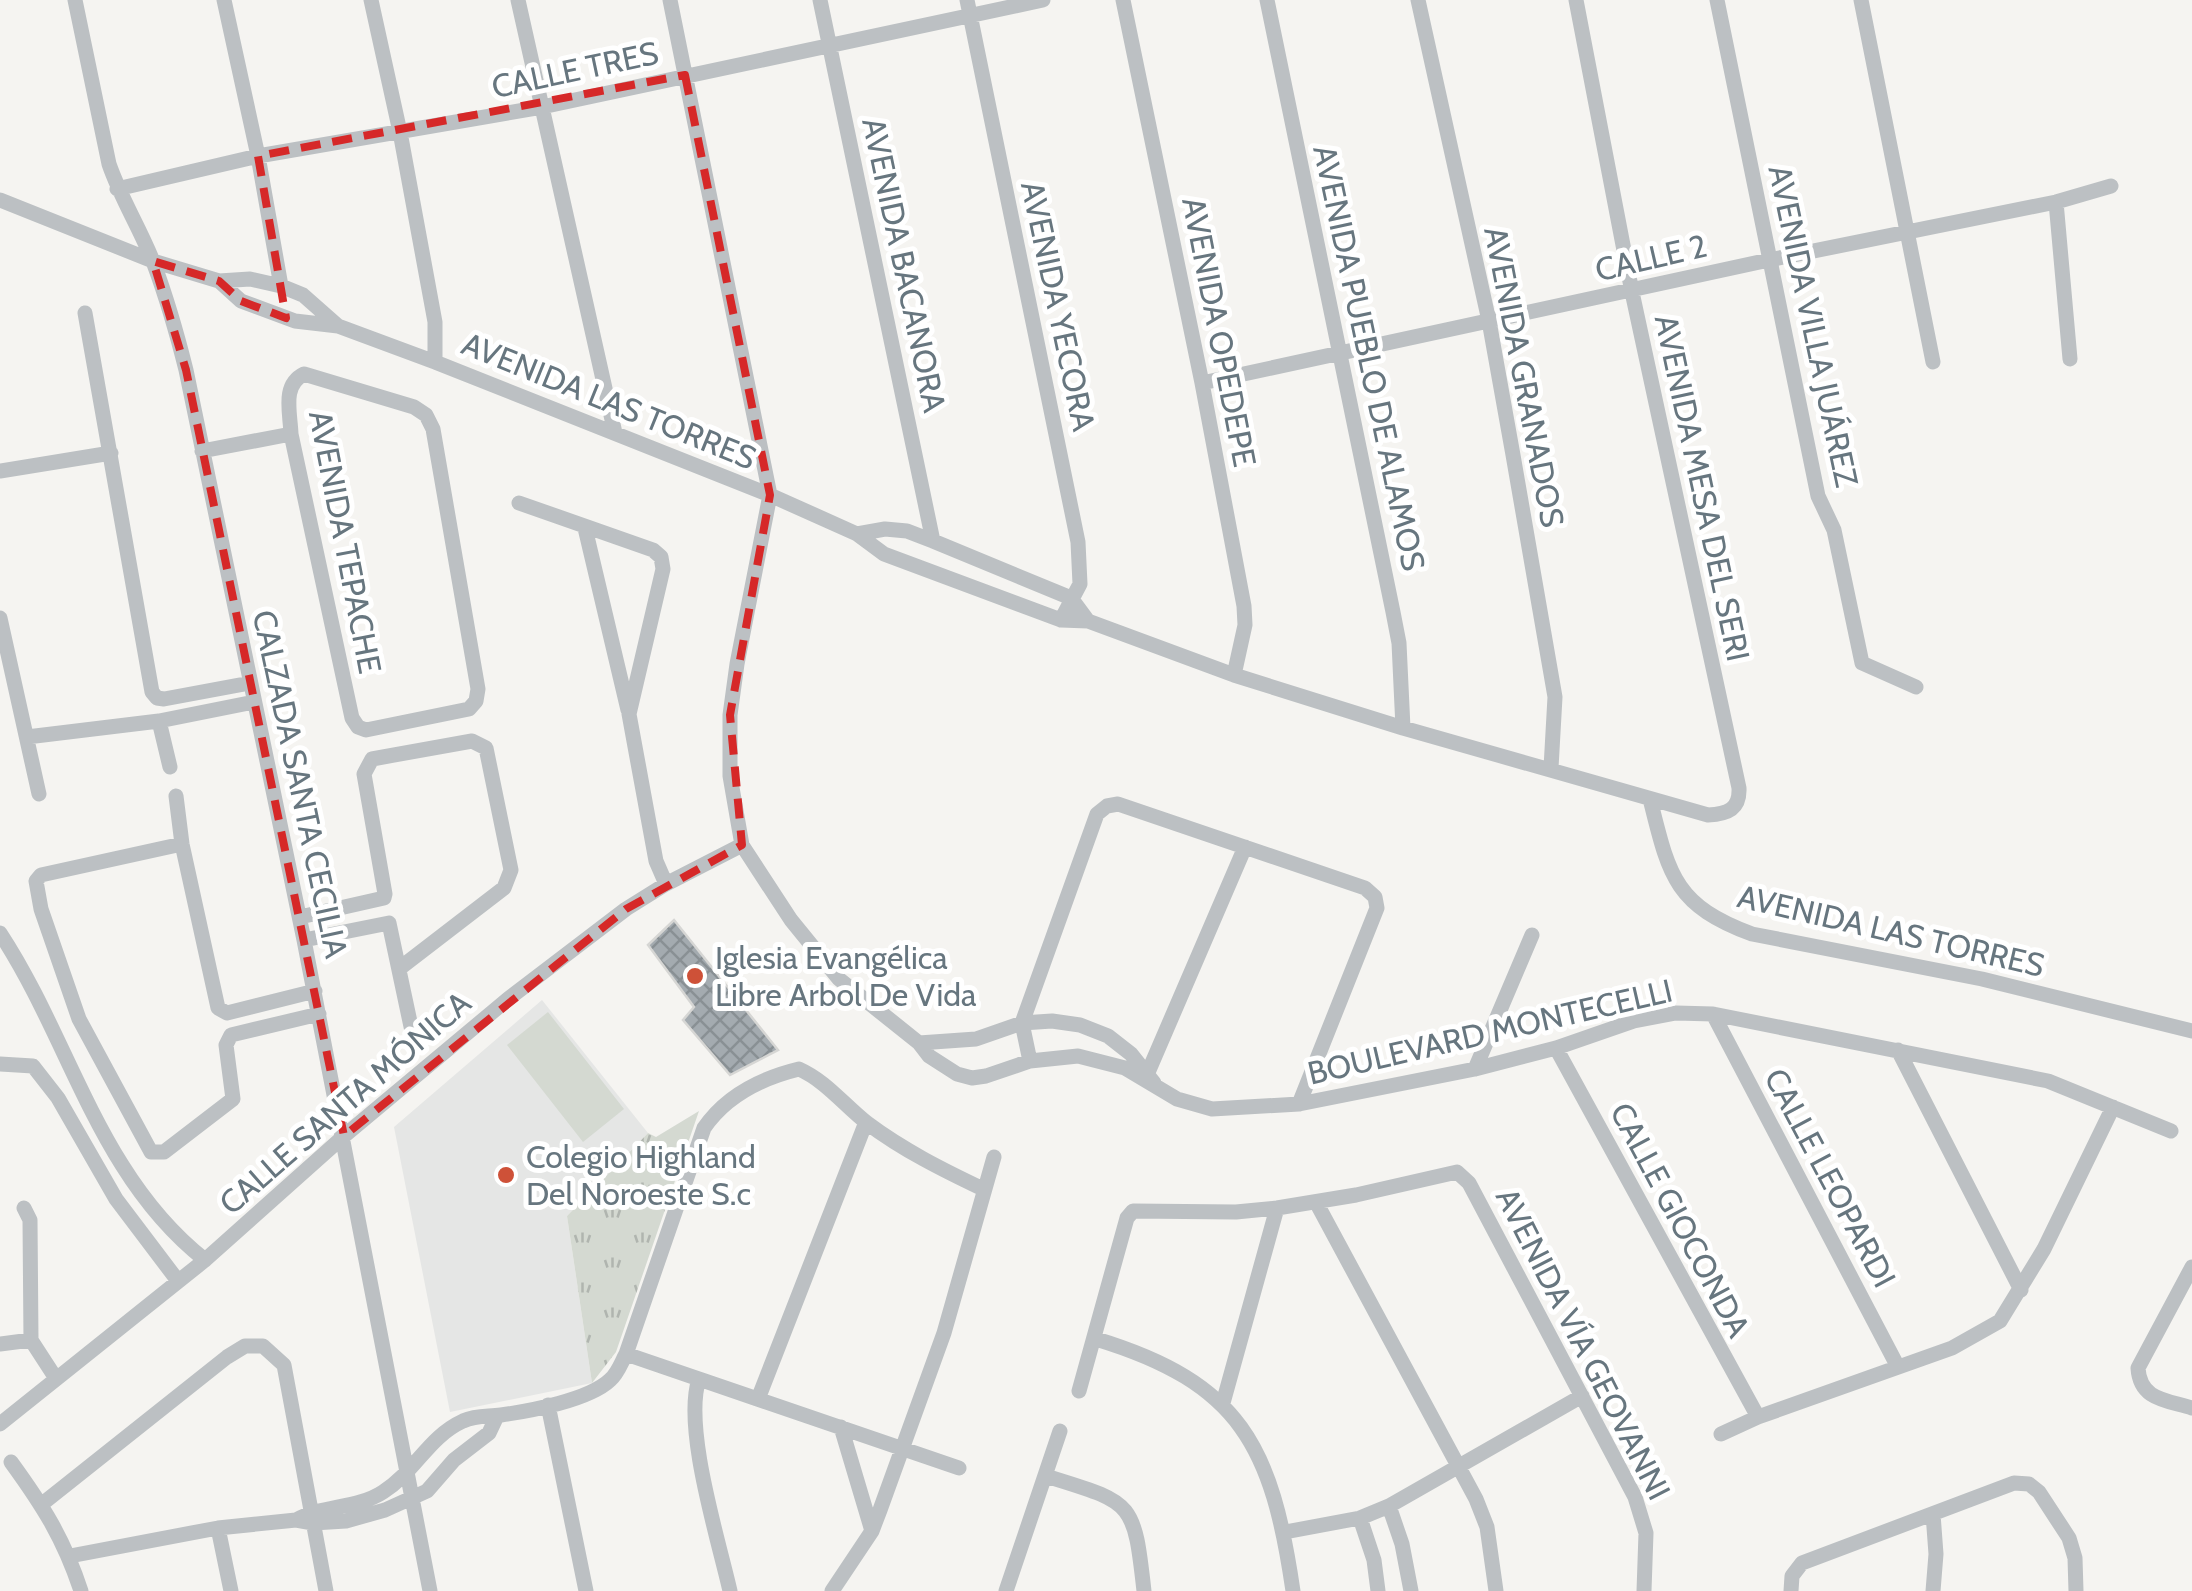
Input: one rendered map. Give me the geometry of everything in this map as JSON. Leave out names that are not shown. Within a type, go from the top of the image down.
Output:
[{"type":"street","name":"CALZADA SANTA CECILIA","points":[[75,0],[103,142],[117,189],[153,261],[177,330],[344,1136],[430,1591]]},
{"type":"street","points":[[224,0],[281,286]]},
{"type":"street","points":[[371,0],[436,322],[435,362]]},
{"type":"street","points":[[518,0],[615,433]]},
{"type":"street","points":[[670,0],[770,494],[730,715],[730,776],[742,845]]},
{"type":"street","name":"AVENIDA BACANORA","points":[[820,0],[933,541]]},
{"type":"street","name":"CALLE TRES","points":[[117,189],[258,156],[542,107],[830,44],[968,8],[1043,0]]},
{"type":"street","name":"AVENIDA OPEDEPE","points":[[1123,0],[1244,606],[1245,626],[1234,675]]},
{"type":"street","name":"AVENIDA PUEBLO DE ALAMOS","points":[[1267,0],[1399,643],[1403,728]]},
{"type":"street","name":"AVENIDA GRANADOS","points":[[1418,0],[1488,321],[1555,697],[1551,768]]},
{"type":"street","name":"AVENIDA MESA DEL SERI","points":[[1576,0],[1632,292],[1739,788],[1740,800],[1734,808]]},
{"type":"street","name":"AVENIDA VILLA JUÁREZ","points":[[1717,0],[1818,496],[1834,530],[1862,662],[1916,687]]},
{"type":"street","points":[[1861,0],[1934,362]]},
{"type":"street","name":"AVENIDA YECORA","points":[[968,8],[1078,542],[1080,584],[1061,620]]},
{"type":"street","name":"CALLE 2","points":[[1202,382],[2056,202],[2111,186]]},
{"type":"street","name":"AVENIDA LAS TORRES","points":[[0,200],[153,261],[219,281],[250,279],[281,286],[303,295],[338,326]]},
{"type":"street","points":[[2056,202],[2070,359]]},
{"type":"street","name":"AVENIDA LAS TORRES","points":[[219,281],[241,301],[296,321],[338,326],[435,362],[770,494],[857,534],[884,554],[1061,620],[1088,621],[1234,675],[1650,800],[1708,815],[1734,808]]},
{"type":"street","points":[[85,313],[152,692],[164,699],[250,683]]},
{"type":"street","name":"AVENIDA TEPACHE","points":[[304,374],[414,407],[426,415],[433,429],[478,689],[469,709],[366,730],[352,718],[292,434],[290,387],[294,379],[304,374]]},
{"type":"street","points":[[202,451],[292,434]]},
{"type":"street","points":[[0,471],[111,453]]},
{"type":"street","points":[[519,503],[661,556],[663,569],[629,714]]},
{"type":"street","points":[[585,528],[629,714],[656,861],[666,884]]},
{"type":"street","name":"AVENIDA LAS TORRES","points":[[857,534],[896,530],[933,541],[1072,598]]},
{"type":"street","points":[[1072,598],[1088,621]]},
{"type":"street","points":[[0,618],[40,794]]},
{"type":"street","points":[[27,736],[159,721],[254,702]]},
{"type":"street","points":[[159,721],[170,767]]},
{"type":"street","points":[[300,917],[384,898],[364,774],[372,759],[479,742],[486,748],[510,880],[400,968]]},
{"type":"street","points":[[176,796],[182,844],[221,1012],[314,991]]},
{"type":"street","name":"AVENIDA LAS TORRES","points":[[1650,800],[1676,884],[1719,922],[1752,934],[1982,979],[2192,1030]]},
{"type":"street","points":[[1030,1061],[1022,1023],[1098,814],[1107,806],[1118,804],[1365,888],[1375,897],[1377,908],[1299,1104]]},
{"type":"street","points":[[182,844],[41,875],[36,880],[40,910],[79,1019],[152,1152],[164,1152],[233,1098],[226,1045],[231,1035],[319,1014]]},
{"type":"street","name":"CALLE SANTA MÓNICA","points":[[0,1424],[205,1260],[344,1136],[508,999],[626,910],[666,884],[742,845]]},
{"type":"street","name":"BOULEVARD MONTECELLI","points":[[742,845],[790,920],[840,978],[942,1066],[972,1078],[1004,1072],[1030,1061],[1078,1056],[1102,1060],[1150,1080],[1188,1103],[1212,1110],[1299,1104],[1475,1069],[1556,1048],[1634,1021],[1676,1013],[1713,1014],[2048,1080],[2171,1131]]},
{"type":"street","points":[[1150,1080],[1245,846]]},
{"type":"street","points":[[304,940],[389,923],[413,1036]]},
{"type":"street","points":[[0,933],[38,997],[72,1077],[121,1162],[179,1240],[205,1260]]},
{"type":"street","points":[[1475,1069],[1532,935]]},
{"type":"street","name":"CALLE LEOPARDI","points":[[1713,1014],[1898,1368]]},
{"type":"street","name":"BOULEVARD MONTECELLI","points":[[919,1043],[976,1039],[1022,1023],[1052,1020],[1108,1036],[1150,1080]]},
{"type":"street","points":[[0,1064],[33,1066],[44,1059],[50,1027]]},
{"type":"street","name":"CALLE GIOCONDA","points":[[1556,1048],[1758,1417]]},
{"type":"street","points":[[1898,1050],[2021,1290]]},
{"type":"street","points":[[33,1066],[58,1098],[101,1176],[178,1280]]},
{"type":"street","points":[[70,1556],[218,1528],[312,1517],[371,1499],[408,1472],[429,1444],[466,1420],[548,1405],[593,1392],[608,1383],[626,1354],[704,1128],[732,1097],[800,1069],[912,1153],[984,1189]]},
{"type":"street","points":[[1720,1434],[1952,1348],[2000,1321],[2044,1249],[2113,1106]]},
{"type":"street","points":[[758,1399],[866,1122]]},
{"type":"street","points":[[832,1591],[872,1531],[903,1448],[944,1333],[994,1157]]},
{"type":"street","points":[[101,1176],[121,1162]]},
{"type":"street","name":"AVENIDA VÍA GEOVANNI","points":[[1316,1202],[1449,1172],[1457,1172],[1468,1183],[1643,1515],[1644,1591]]},
{"type":"street","points":[[1079,1391],[1127,1218],[1133,1211],[1277,1208],[1316,1202],[1487,1527],[1496,1591]]},
{"type":"street","points":[[132,1220],[150,1204]]},
{"type":"street","points":[[24,1208],[30,1220],[31,1340],[55,1377]]},
{"type":"street","points":[[1223,1403],[1277,1208]]},
{"type":"street","points":[[2192,1267],[2138,1368],[2139,1382],[2147,1394],[2192,1408]]},
{"type":"street","points":[[1096,1339],[1141,1352],[1171,1366],[1223,1403],[1265,1467],[1285,1532],[1294,1591]]},
{"type":"street","points":[[0,1344],[31,1340]]},
{"type":"street","points":[[42,1504],[227,1356],[245,1346],[263,1346],[284,1365],[326,1591]]},
{"type":"street","points":[[626,1354],[959,1468]]},
{"type":"street","points":[[699,1379],[693,1397],[694,1426],[730,1591]]},
{"type":"street","points":[[1285,1532],[1360,1518],[1389,1506],[1582,1396]]},
{"type":"street","points":[[548,1405],[586,1591]]},
{"type":"street","points":[[312,1517],[346,1521],[413,1500],[473,1443],[489,1433],[497,1416]]},
{"type":"street","points":[[841,1427],[872,1531]]},
{"type":"street","points":[[1006,1591],[1060,1431]]},
{"type":"street","points":[[10,1462],[42,1504],[70,1556],[81,1591]]},
{"type":"street","points":[[1046,1476],[1096,1492],[1129,1513],[1138,1530],[1144,1591]]},
{"type":"street","points":[[1791,1591],[1792,1576],[1802,1563],[2014,1483],[2030,1484],[2039,1492],[2069,1538],[2075,1558],[2076,1591]]},
{"type":"street","points":[[1389,1506],[1402,1544],[1410,1591]]},
{"type":"street","points":[[1933,1514],[1933,1591]]},
{"type":"street","points":[[1360,1518],[1374,1560],[1378,1591]]},
{"type":"street","points":[[218,1528],[230,1591]]},
{"type":"highlighted area","points":[[685,75],[770,495],[730,715],[742,845],[626,909],[344,1136],[186,370],[153,261],[219,281],[241,301],[286,318],[258,156]]},
{"type":"shaded area","name":"Colegio Highland Del Noroeste S.c","points":[[542,1000],[648,1133],[567,1216],[592,1383],[450,1412],[394,1127]]},
{"type":"green space","points":[[548,1012],[624,1109],[583,1142],[507,1045]]},
{"type":"green space","points":[[699,1111],[616,1352],[592,1383],[567,1216],[648,1133],[656,1137]]},
{"type":"building","name":"Iglesia Evangélica Libre Arbol De Vida","points":[[674,920],[778,1050],[730,1075],[683,1020],[694,1007],[648,945]]},
{"type":"place","name":"Iglesia Evangélica Libre Arbol De Vida","points":[[695,976]]},
{"type":"place","name":"Colegio Highland Del Noroeste S.c","points":[[506,1175]]}]
